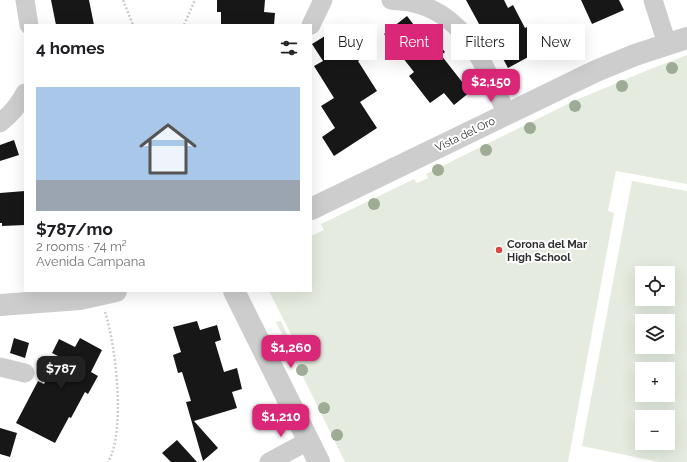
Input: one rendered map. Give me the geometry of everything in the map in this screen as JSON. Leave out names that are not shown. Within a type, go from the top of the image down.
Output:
[{"type":"street","points":[[25,0],[29,24]]},
{"type":"street","points":[[311,24],[323,0]]},
{"type":"street","points":[[391,0],[413,3],[432,9],[449,19],[460,29],[473,45],[507,114]]},
{"type":"street","points":[[653,0],[677,41]]},
{"type":"street","name":"Vista del Oro","points":[[312,209],[596,71],[677,41]]},
{"type":"street","points":[[0,123],[10,115],[24,95]]},
{"type":"street","points":[[0,305],[80,299],[112,292]]},
{"type":"street","points":[[234,292],[319,462]]},
{"type":"street","points":[[0,366],[24,373]]},
{"type":"street","points":[[269,462],[308,441]]},
{"type":"path","points":[[123,0],[133,24]]},
{"type":"path","points":[[184,24],[195,0]]},
{"type":"path","points":[[106,314],[113,348],[119,398],[113,454],[108,462]]},
{"type":"shaded area","name":"Corona del Mar High School","points":[[687,55],[687,184],[616,171],[608,211],[614,213],[568,462],[345,462],[276,322],[281,321],[298,358],[302,356],[270,292],[312,292],[312,236],[324,230],[321,224],[414,179],[417,183],[428,178],[426,174],[576,100]]},
{"type":"shaded area","points":[[632,181],[687,191],[687,462],[659,462],[582,446]]},
{"type":"building","points":[[51,0],[89,0],[94,24],[56,24]]},
{"type":"building","points":[[217,0],[265,0],[264,12],[275,13],[274,24],[221,24],[221,12],[217,12]]},
{"type":"building","points":[[466,0],[504,0],[508,8],[513,5],[525,28],[527,27],[527,58],[508,68],[504,60],[519,60],[519,24],[479,24]]},
{"type":"building","points":[[581,0],[619,0],[624,10],[592,24]]},
{"type":"building","points":[[407,16],[413,24],[397,24]]},
{"type":"building","points":[[324,37],[324,60],[360,60],[358,61],[377,91],[360,102],[377,128],[334,156],[322,137],[335,128],[321,106],[334,98],[314,66],[323,61],[312,44]]},
{"type":"building","points":[[443,58],[470,92],[454,105],[444,93],[430,103],[409,76],[414,72],[405,60],[443,60]]},
{"type":"building","points":[[14,140],[19,155],[0,161],[0,145]]},
{"type":"building","points":[[24,191],[24,225],[2,226],[2,223],[0,223],[0,193]]},
{"type":"building","points":[[197,321],[200,330],[217,325],[221,340],[215,342],[224,372],[237,368],[242,389],[232,392],[237,408],[194,421],[218,448],[203,461],[186,402],[191,401],[182,372],[178,373],[173,355],[181,352],[173,327]]},
{"type":"building","points":[[14,338],[29,343],[25,358],[10,353]]},
{"type":"building","points":[[80,338],[102,350],[91,372],[98,376],[88,394],[85,392],[55,443],[16,423],[38,381],[44,384],[58,356],[52,353],[59,339],[75,347]]},
{"type":"building","points":[[0,428],[17,433],[10,457],[0,454]]},
{"type":"building","points":[[177,440],[197,462],[171,462],[162,453]]},
{"type":"place","name":"Corona del Mar High School","points":[[499,250]]}]
